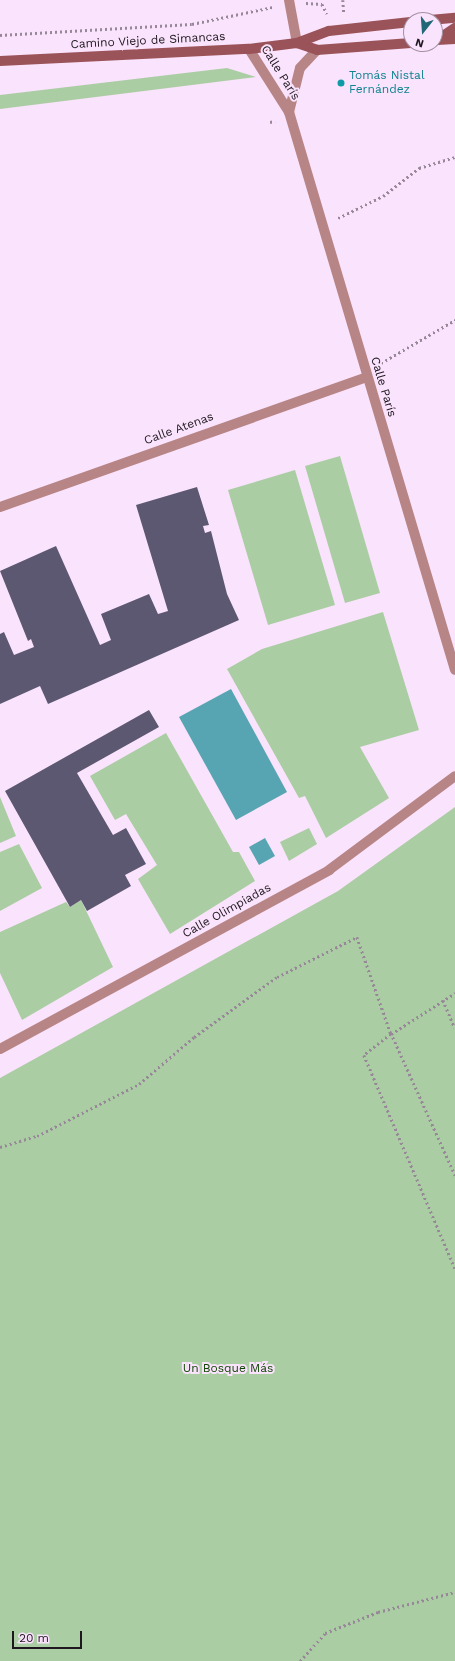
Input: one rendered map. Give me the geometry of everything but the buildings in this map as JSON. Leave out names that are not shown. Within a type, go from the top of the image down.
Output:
[{"type":"main road","points":[[443,19],[455,18]]},
{"type":"main road","name":"Camino Viejo de Simancas","points":[[0,61],[249,49],[297,43],[329,31],[403,23]]},
{"type":"main road","points":[[443,36],[455,28]]},
{"type":"main road","points":[[443,40],[455,39]]},
{"type":"main road","name":"Camino Viejo de Simancas","points":[[297,43],[317,50],[403,44]]},
{"type":"street","points":[[290,0],[297,43]]},
{"type":"street","name":"Calle París","points":[[249,49],[289,112],[321,227],[455,670]]},
{"type":"street","name":"Calle París","points":[[289,112],[300,68],[317,50]]},
{"type":"street","name":"Calle Atenas","points":[[0,507],[367,377]]},
{"type":"street","name":"Calle Olimpiadas","points":[[0,1049],[329,870],[455,776]]},
{"type":"path","points":[[342,0],[345,19]]},
{"type":"path","points":[[316,2],[326,8],[328,22]]},
{"type":"path","name":"Camino Viejo de Simancas","points":[[0,35],[192,24],[270,8]]},
{"type":"path","points":[[321,227],[383,196],[418,168],[455,157]]},
{"type":"path","points":[[367,377],[389,355],[455,320]]},
{"type":"path","points":[[0,1147],[37,1136],[139,1084],[194,1037],[277,978],[357,937],[391,1034],[455,1176]]},
{"type":"path","points":[[455,993],[391,1034],[364,1055],[455,1268]]},
{"type":"path","points":[[443,1000],[455,1028]]},
{"type":"path","points":[[300,1661],[325,1633],[378,1612],[455,1592]]},
{"type":"green space","points":[[227,68],[256,77],[0,109],[0,95]]},
{"type":"green space","points":[[340,456],[380,593],[345,603],[305,466]]},
{"type":"green space","points":[[295,470],[335,605],[268,625],[228,490]]},
{"type":"green space","points":[[383,612],[419,730],[360,747],[389,798],[326,838],[305,796],[299,798],[227,669],[262,649]]},
{"type":"green space","points":[[166,733],[233,852],[239,852],[255,881],[170,934],[138,879],[157,865],[126,814],[115,820],[90,776]]},
{"type":"green space","points":[[0,797],[16,836],[0,843]]},
{"type":"green space","name":"Un Bosque Más","points":[[455,807],[455,1661],[0,1661],[0,1078],[338,891]]},
{"type":"green space","points":[[309,828],[317,844],[289,861],[280,842]]},
{"type":"green space","points":[[19,844],[42,888],[0,911],[0,852]]},
{"type":"green space","points":[[81,900],[113,967],[22,1020],[0,973],[0,932],[66,902],[70,907]]},
{"type":"water","points":[[231,689],[287,792],[236,820],[179,717]]},
{"type":"water","points":[[265,838],[275,856],[259,865],[249,847]]},
{"type":"place","name":"Tomás Nistal Fernández","points":[[341,83]]}]
